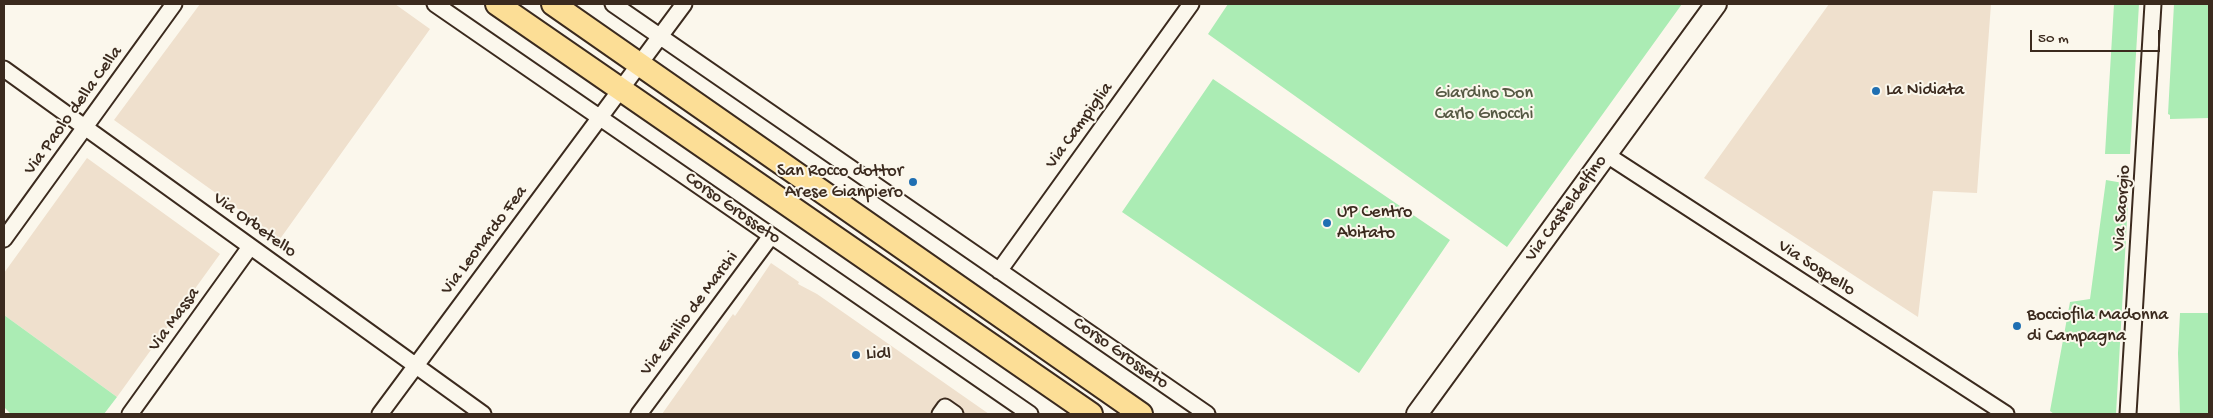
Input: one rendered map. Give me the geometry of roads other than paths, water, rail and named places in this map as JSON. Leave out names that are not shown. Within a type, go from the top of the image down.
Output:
[{"type":"main road","name":"Corso Grosseto","points":[[497,4],[1091,414]]},
{"type":"main road","points":[[553,4],[1141,414]]},
{"type":"street","name":"Via Paolo della Cella","points":[[4,239],[174,4]]},
{"type":"street","name":"Corso Grosseto","points":[[435,4],[1030,414]]},
{"type":"street","name":"Corso Grosseto","points":[[612,4],[1207,414]]},
{"type":"street","name":"Via Leonardo Fea","points":[[380,414],[684,4]]},
{"type":"street","name":"Via Campiglia","points":[[999,271],[1191,4]]},
{"type":"street","name":"Via Casteldelfino","points":[[1417,414],[1716,4]]},
{"type":"street","name":"Via Saorgio","points":[[2128,414],[2153,4]]},
{"type":"street","name":"Via Orbetello","points":[[4,69],[483,414]]},
{"type":"street","name":"Via Sospello","points":[[1607,154],[2006,414]]},
{"type":"street","name":"Via Emilio de Marchi","points":[[639,414],[771,236]]},
{"type":"street","name":"Via Massa","points":[[130,414],[250,247]]},
{"type":"street","points":[[940,414],[944,407],[955,414]]},
{"type":"place","name":"La Nidiata","points":[[1876,91]]},
{"type":"place","name":"San Rocco dottor Arese Gianpiero","points":[[913,182]]},
{"type":"place","name":"UP Centro Abitato","points":[[1327,223]]},
{"type":"place","name":"Bocciofila Madonna di Campagna","points":[[2017,326]]},
{"type":"place","name":"Lidl","points":[[856,355]]},
{"type":"park label","name":"Giardino Don Carlo Gnocchi","points":[[1484,104]]}]
